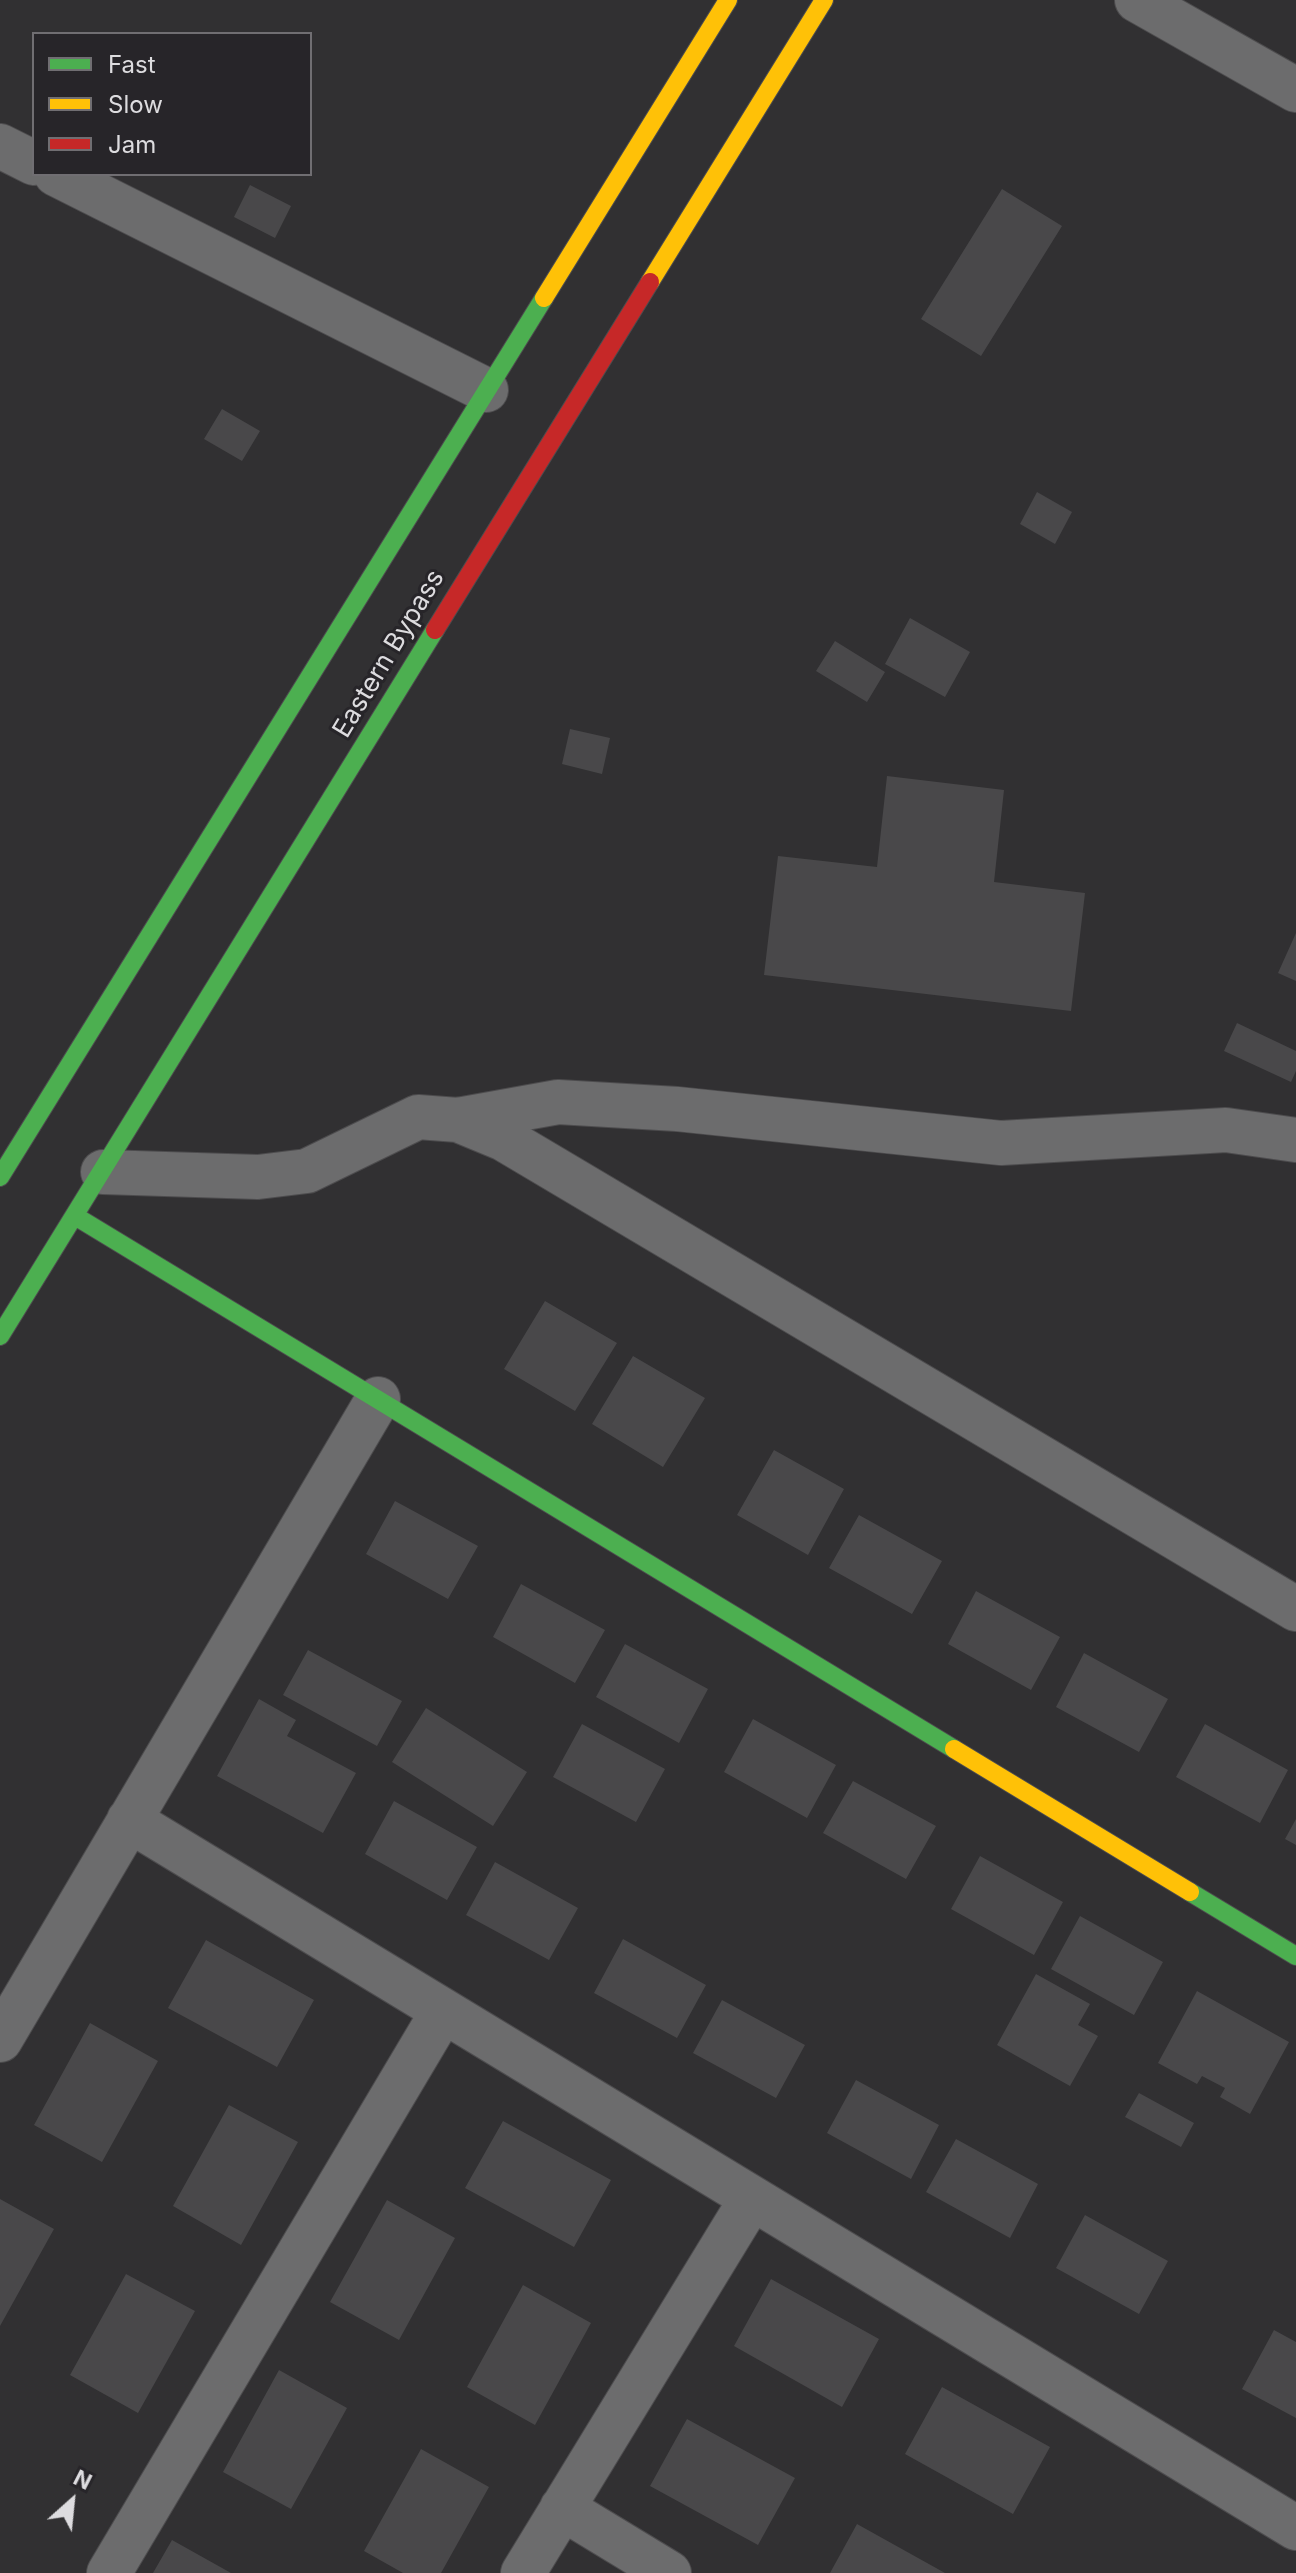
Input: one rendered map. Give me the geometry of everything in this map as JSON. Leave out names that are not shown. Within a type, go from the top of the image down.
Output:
[{"type":"main road","points":[[0,1177],[728,0]]},
{"type":"main road","name":"Eastern Bypass","points":[[0,1336],[824,0]]},
{"type":"main road","points":[[75,1216],[1296,1956]]},
{"type":"street","points":[[1137,0],[1296,90]]},
{"type":"street","points":[[0,146],[32,162]]},
{"type":"street","points":[[60,176],[486,390]]},
{"type":"street","points":[[103,1172],[258,1177],[307,1171],[418,1117],[458,1120],[558,1102],[677,1109],[1001,1143],[1226,1130],[1296,1140]]},
{"type":"street","points":[[458,1120],[504,1139],[1296,1609]]},
{"type":"street","points":[[0,2040],[378,1399]]},
{"type":"street","points":[[129,1820],[1296,2528]]},
{"type":"street","points":[[109,2573],[443,2011]]},
{"type":"street","points":[[523,2573],[752,2198]]},
{"type":"street","points":[[562,2508],[669,2573]]},
{"type":"building","points":[[250,185],[291,206],[275,238],[234,217]]},
{"type":"building","points":[[1002,189],[1062,226],[981,356],[921,319]]},
{"type":"building","points":[[222,409],[260,431],[242,461],[204,439]]},
{"type":"building","points":[[1037,492],[1072,512],[1055,544],[1020,524]]},
{"type":"building","points":[[910,618],[970,652],[945,697],[885,664]]},
{"type":"building","points":[[835,641],[885,672],[867,702],[816,671]]},
{"type":"building","points":[[570,729],[610,738],[602,774],[562,764]]},
{"type":"building","points":[[887,776],[1004,790],[994,882],[1085,893],[1071,1011],[764,975],[778,856],[877,867]]},
{"type":"building","points":[[1296,933],[1296,981],[1278,973]]},
{"type":"building","points":[[1237,1023],[1296,1051],[1296,1071],[1291,1082],[1224,1051]]},
{"type":"building","points":[[545,1301],[617,1343],[575,1411],[504,1369]]},
{"type":"building","points":[[633,1356],[705,1398],[663,1467],[592,1424]]},
{"type":"building","points":[[774,1450],[844,1489],[808,1555],[737,1515]]},
{"type":"building","points":[[395,1501],[478,1546],[448,1599],[366,1554]]},
{"type":"building","points":[[859,1515],[942,1561],[912,1614],[829,1568]]},
{"type":"building","points":[[521,1584],[605,1630],[575,1683],[493,1637]]},
{"type":"building","points":[[976,1591],[1060,1637],[1031,1690],[948,1644]]},
{"type":"building","points":[[625,1644],[708,1689],[679,1743],[596,1697]]},
{"type":"building","points":[[308,1650],[402,1701],[377,1746],[283,1695]]},
{"type":"building","points":[[1084,1653],[1168,1699],[1139,1752],[1056,1707]]},
{"type":"building","points":[[259,1699],[296,1720],[287,1736],[356,1773],[323,1833],[217,1776]]},
{"type":"building","points":[[426,1708],[527,1772],[493,1826],[392,1762]]},
{"type":"building","points":[[753,1719],[836,1765],[807,1818],[724,1772]]},
{"type":"building","points":[[582,1724],[665,1769],[636,1822],[553,1777]]},
{"type":"building","points":[[1205,1724],[1288,1770],[1260,1823],[1176,1777]]},
{"type":"building","points":[[853,1781],[936,1826],[906,1879],[823,1833]]},
{"type":"building","points":[[394,1801],[477,1847],[447,1900],[365,1854]]},
{"type":"building","points":[[1296,1819],[1296,1845],[1285,1839]]},
{"type":"building","points":[[980,1856],[1063,1902],[1034,1955],[951,1909]]},
{"type":"building","points":[[495,1862],[578,1908],[549,1960],[466,1915]]},
{"type":"building","points":[[1080,1916],[1163,1962],[1134,2015],[1051,1969]]},
{"type":"building","points":[[623,1939],[706,1985],[677,2038],[594,1993]]},
{"type":"building","points":[[206,1940],[314,2000],[277,2067],[168,2008]]},
{"type":"building","points":[[1036,1974],[1090,2004],[1078,2025],[1098,2036],[1070,2086],[997,2045]]},
{"type":"building","points":[[1197,1991],[1289,2042],[1250,2114],[1220,2097],[1225,2088],[1202,2076],[1197,2084],[1158,2063]]},
{"type":"building","points":[[722,2000],[805,2045],[776,2098],[693,2053]]},
{"type":"building","points":[[90,2023],[158,2061],[102,2162],[34,2125]]},
{"type":"building","points":[[856,2080],[939,2125],[911,2179],[827,2133]]},
{"type":"building","points":[[1139,2093],[1194,2123],[1181,2147],[1125,2117]]},
{"type":"building","points":[[229,2105],[298,2142],[241,2245],[173,2206]]},
{"type":"building","points":[[503,2121],[611,2180],[574,2247],[465,2188]]},
{"type":"building","points":[[956,2139],[1038,2184],[1010,2238],[926,2192]]},
{"type":"building","points":[[0,2199],[54,2229],[0,2326]]},
{"type":"building","points":[[387,2200],[455,2238],[399,2340],[330,2302]]},
{"type":"building","points":[[1085,2215],[1168,2261],[1139,2314],[1056,2268]]},
{"type":"building","points":[[126,2274],[195,2311],[138,2413],[70,2375]]},
{"type":"building","points":[[771,2279],[879,2339],[842,2407],[734,2346]]},
{"type":"building","points":[[523,2285],[591,2323],[535,2425],[467,2387]]},
{"type":"building","points":[[1274,2330],[1296,2342],[1296,2418],[1242,2389]]},
{"type":"building","points":[[279,2370],[347,2408],[291,2509],[223,2472]]},
{"type":"building","points":[[942,2387],[1050,2447],[1013,2514],[905,2454]]},
{"type":"building","points":[[687,2419],[795,2478],[758,2545],[650,2486]]},
{"type":"building","points":[[421,2449],[489,2487],[441,2573],[403,2573],[364,2551]]},
{"type":"building","points":[[857,2524],[945,2573],[830,2573]]},
{"type":"building","points":[[172,2540],[231,2573],[153,2573]]},
{"type":"traffic: fast","points":[[0,1177],[544,298]]},
{"type":"traffic: fast","points":[[0,1336],[435,630]]},
{"type":"traffic: fast","points":[[75,1216],[954,1749]]},
{"type":"traffic: fast","points":[[1190,1892],[1296,1956]]},
{"type":"traffic: slow","points":[[544,298],[728,0]]},
{"type":"traffic: slow","points":[[650,282],[824,0]]},
{"type":"traffic: slow","points":[[954,1749],[1190,1892]]},
{"type":"traffic: jam","points":[[435,630],[650,282]]}]
